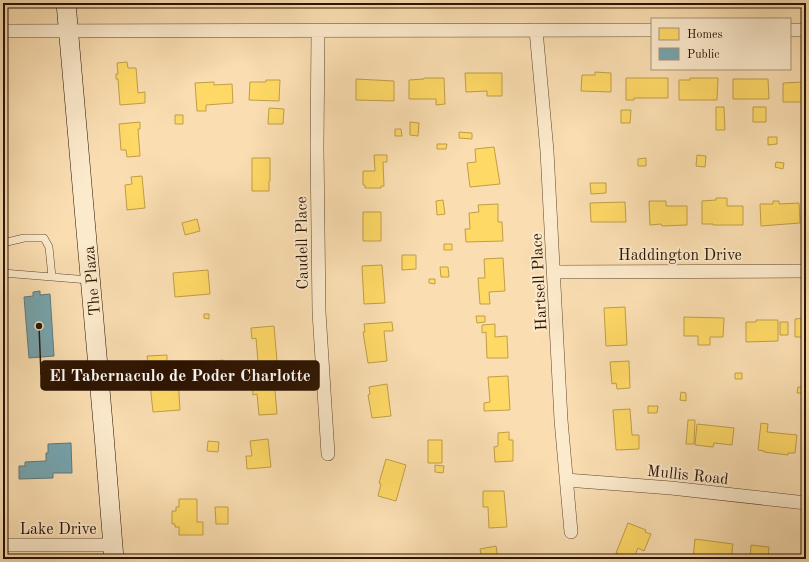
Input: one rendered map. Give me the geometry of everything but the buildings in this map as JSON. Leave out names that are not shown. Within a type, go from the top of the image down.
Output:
[{"type":"main road","name":"The Plaza","points":[[66,3],[91,280],[113,552]]},
{"type":"street","name":"Hartsell Place","points":[[536,30],[547,151],[555,272],[562,420],[571,532]]},
{"type":"street","points":[[3,32],[651,30]]},
{"type":"street","points":[[791,30],[806,30]]},
{"type":"street","name":"Caudell Place","points":[[318,31],[317,147],[319,312],[328,454]]},
{"type":"street","name":"Haddington Drive","points":[[555,272],[806,271]]},
{"type":"street","name":"Mullis Road","points":[[566,480],[664,488],[806,503]]},
{"type":"street","name":"Lake Drive","points":[[3,545],[113,552]]},
{"type":"lane","points":[[3,243],[24,238],[44,238],[49,247],[52,277]]},
{"type":"lane","points":[[3,273],[91,280]]},
{"type":"place","name":"El Tabernaculo de Poder Charlotte","points":[[39,326]]}]
